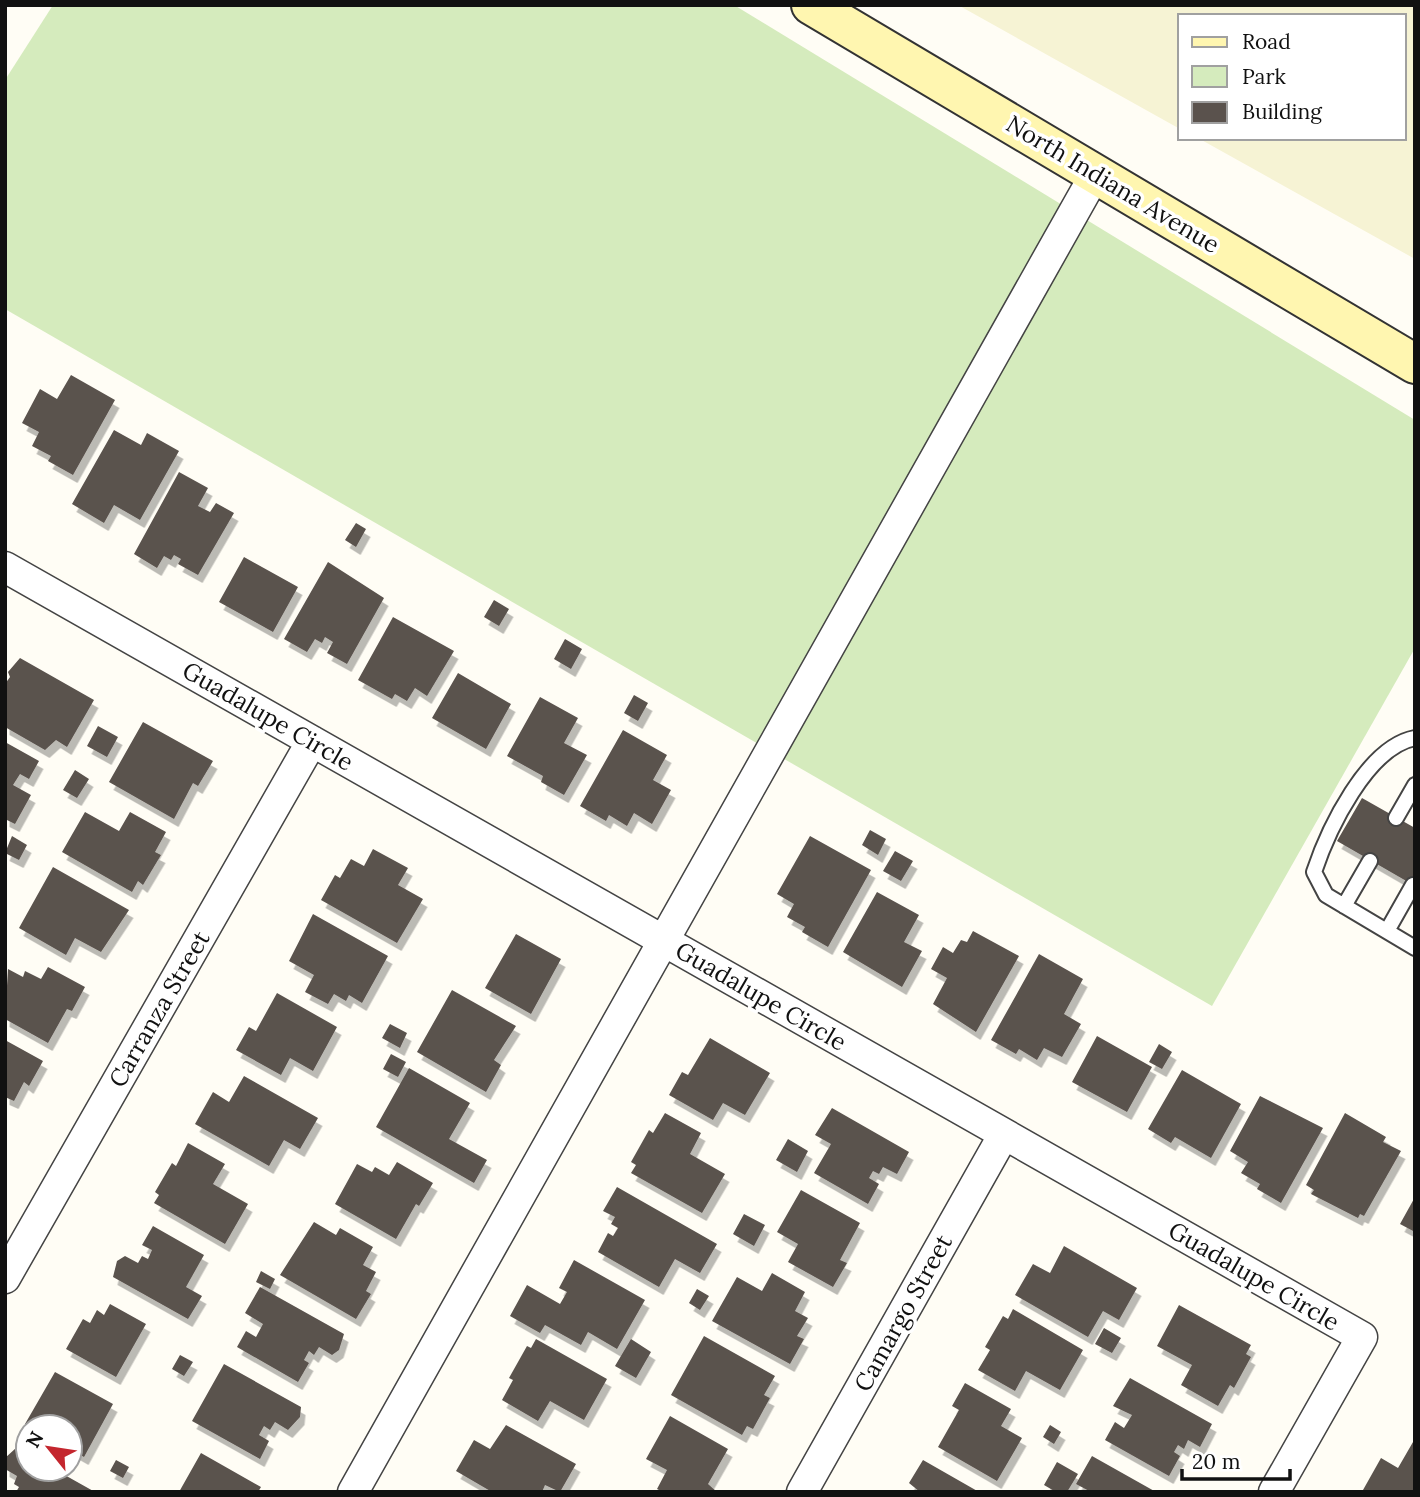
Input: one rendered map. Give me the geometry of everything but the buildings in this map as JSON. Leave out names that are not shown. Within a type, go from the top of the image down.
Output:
[{"type":"main road","name":"North Indiana Avenue","points":[[811,5],[1415,364]]},
{"type":"street","points":[[353,1492],[1096,173]]},
{"type":"street","name":"Guadalupe Circle","points":[[5,567],[1362,1337],[1274,1492]]},
{"type":"street","name":"Carranza Street","points":[[5,1278],[312,741]]},
{"type":"street","name":"Camargo Street","points":[[802,1492],[1004,1133]]},
{"type":"lane","points":[[1415,738],[1401,741],[1361,778],[1324,844],[1314,872],[1326,895],[1415,948]]},
{"type":"lane","points":[[1396,818],[1415,785]]},
{"type":"lane","points":[[1344,906],[1370,861]]},
{"type":"lane","points":[[1387,931],[1413,885]]},
{"type":"shaded area","points":[[958,5],[1415,5],[1415,259],[1202,140],[1406,140],[1406,14],[1178,14],[1178,128]]},
{"type":"green space","points":[[53,5],[734,5],[1415,420],[1415,648],[1212,1006],[5,309],[5,80]]}]
